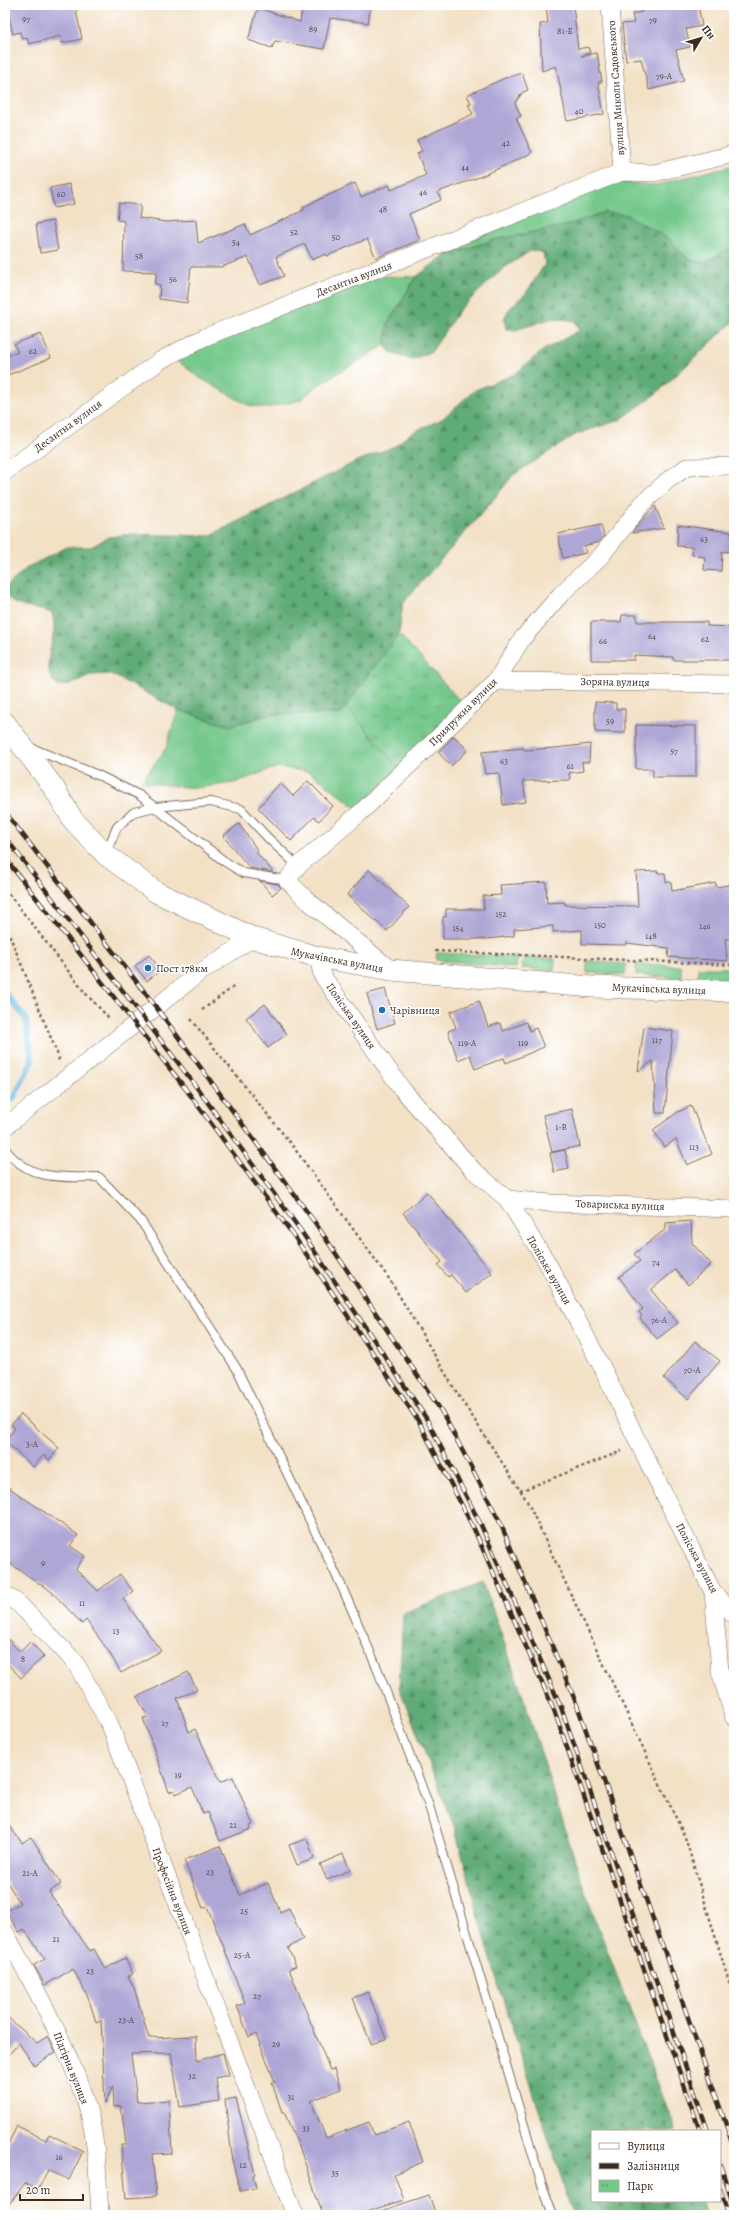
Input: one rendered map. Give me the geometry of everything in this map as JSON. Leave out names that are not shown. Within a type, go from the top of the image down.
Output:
[{"type":"street","name":"вулиця Миколи Садовського","points":[[610,5],[622,172]]},
{"type":"street","name":"Десантна вулиця","points":[[5,472],[161,360],[205,337],[622,172],[654,173],[734,154]]},
{"type":"street","name":"Прияружна вулиця","points":[[287,880],[298,866],[360,813],[496,681],[522,639],[560,594],[601,556],[642,504],[668,480],[687,467],[734,466]]},
{"type":"street","name":"Зоряна вулиця","points":[[496,681],[734,684]]},
{"type":"street","name":"Мукачівська вулиця","points":[[5,723],[54,788],[73,820],[106,854],[156,892],[253,938],[318,957],[391,970],[592,987],[734,991]]},
{"type":"street","points":[[287,880],[296,890],[391,970]]},
{"type":"street","points":[[5,1127],[199,973],[253,938]]},
{"type":"street","name":"Поліська вулиця","points":[[318,957],[322,974],[402,1089],[473,1170],[507,1199],[548,1264],[603,1369],[638,1444],[713,1592],[734,1615]]},
{"type":"street","name":"Товариська вулиця","points":[[507,1199],[550,1203],[734,1208]]},
{"type":"street","points":[[713,1592],[720,1671],[734,1718]]},
{"type":"street","name":"Професійна вулиця","points":[[5,1595],[19,1604],[75,1662],[110,1725],[295,2215]]},
{"type":"street","name":"Підгірна вулиця","points":[[5,1932],[47,2012],[70,2061],[87,2104],[98,2168],[100,2215]]},
{"type":"lane","points":[[20,743],[100,776],[139,795],[224,861],[243,873],[287,880]]},
{"type":"lane","points":[[106,854],[117,827],[134,812],[156,807],[211,802],[241,809],[268,838],[298,866]]},
{"type":"lane","points":[[5,1150],[13,1160],[33,1173],[64,1177],[100,1177],[141,1221],[238,1369],[348,1600],[377,1668],[426,1799],[454,1886],[541,2182],[553,2215]]},
{"type":"path","points":[[5,889],[86,994],[124,1033]]},
{"type":"path","points":[[5,924],[58,1058],[50,1092]]},
{"type":"path","points":[[430,950],[734,965]]},
{"type":"path","points":[[202,1010],[236,985]]},
{"type":"path","points":[[190,1019],[292,1145],[390,1280],[457,1392],[520,1490],[534,1515],[685,1837],[734,1998]]},
{"type":"path","points":[[520,1490],[590,1464],[638,1444]]},
{"type":"green space","points":[[734,165],[734,246],[706,262],[696,262],[685,256],[669,239],[605,212],[568,225],[493,240],[444,256],[483,234],[616,182],[656,185]]},
{"type":"green space","points":[[605,212],[627,215],[669,239],[685,256],[696,262],[706,262],[734,246],[734,321],[656,394],[620,420],[577,434],[513,475],[490,504],[403,603],[399,634],[341,714],[272,714],[229,726],[178,710],[111,674],[90,675],[69,685],[58,686],[52,678],[48,661],[54,633],[52,613],[16,604],[6,595],[5,588],[28,567],[67,547],[91,547],[109,537],[131,534],[209,536],[355,462],[395,446],[411,433],[442,419],[475,390],[515,374],[542,351],[580,330],[575,321],[553,318],[516,330],[506,329],[504,319],[509,309],[526,293],[545,264],[543,253],[532,250],[504,268],[460,309],[432,351],[411,360],[391,353],[385,345],[388,323],[416,277],[441,258],[493,240],[568,225]]},
{"type":"green space","points":[[380,276],[416,277],[388,323],[385,345],[318,385],[300,400],[266,408],[248,405],[200,378],[175,359],[206,341]]},
{"type":"green space","points":[[399,634],[464,705],[399,768],[346,706]]},
{"type":"green space","points":[[346,706],[399,768],[358,809],[310,772],[277,767],[234,783],[195,788],[141,782],[166,748],[178,710],[229,726],[272,714],[341,714]]},
{"type":"green space","points":[[437,953],[518,957],[516,968],[436,960]]},
{"type":"green space","points":[[523,957],[555,959],[554,971],[522,968]]},
{"type":"green space","points":[[587,961],[626,964],[625,975],[587,973]]},
{"type":"green space","points":[[636,964],[681,966],[681,978],[636,975]]},
{"type":"green space","points":[[698,968],[734,968],[734,980],[698,979]]},
{"type":"green space","points":[[483,1582],[527,1708],[585,1892],[676,2130],[591,2130],[591,2202],[701,2202],[706,2215],[573,2215],[495,1974],[454,1826],[399,1687],[403,1613]]},
{"type":"building","points":[[6,5],[75,5],[82,39],[62,43],[61,36],[29,44],[27,38],[22,39],[20,32],[13,34]]},
{"type":"building","points":[[314,5],[371,5],[368,23],[330,18],[324,49],[275,41],[272,48],[248,40],[258,8],[300,22],[302,9],[314,11]]},
{"type":"building","points":[[546,5],[573,5],[578,49],[588,47],[590,53],[581,56],[597,53],[602,82],[598,82],[604,114],[567,121],[556,66],[542,71],[540,24],[548,23]]},
{"type":"building","points":[[640,5],[698,5],[702,26],[686,29],[690,47],[676,50],[684,81],[649,90],[641,59],[626,61],[622,24],[634,23],[632,14],[642,12]]},
{"type":"building","points":[[522,73],[528,90],[523,92],[515,103],[521,116],[516,118],[532,153],[482,176],[438,192],[441,200],[409,214],[420,240],[376,258],[367,239],[327,256],[326,254],[312,260],[305,244],[276,257],[284,276],[260,285],[248,257],[221,267],[191,267],[187,303],[159,299],[160,285],[155,284],[157,272],[123,271],[124,221],[117,220],[119,203],[141,205],[139,218],[166,222],[196,220],[198,243],[245,224],[250,235],[304,210],[303,207],[355,183],[361,197],[389,185],[391,190],[426,175],[417,153],[422,151],[417,140],[473,114],[468,104],[471,103],[467,95],[505,78]]},
{"type":"building","points":[[69,184],[74,204],[54,208],[50,188]]},
{"type":"building","points":[[53,221],[58,250],[40,253],[36,224]]},
{"type":"building","points":[[41,334],[51,358],[5,376],[5,356],[18,352],[14,344]]},
{"type":"building","points":[[655,506],[664,528],[632,533],[640,522]]},
{"type":"building","points":[[601,525],[604,536],[599,542],[584,546],[586,553],[563,558],[558,534]]},
{"type":"building","points":[[678,525],[731,532],[731,534],[734,534],[734,551],[722,552],[721,571],[704,570],[705,557],[692,555],[693,547],[677,546]]},
{"type":"building","points":[[622,615],[637,615],[637,622],[707,622],[707,626],[734,627],[734,660],[673,660],[673,657],[634,655],[634,660],[591,660],[591,622],[621,622]]},
{"type":"building","points":[[595,702],[616,703],[616,709],[625,709],[625,733],[595,732]]},
{"type":"building","points":[[636,725],[696,726],[696,777],[653,777],[653,769],[636,769]]},
{"type":"building","points":[[454,736],[468,750],[451,766],[438,752]]},
{"type":"building","points":[[590,744],[589,762],[582,762],[583,771],[569,773],[570,780],[523,781],[526,802],[503,805],[499,773],[485,774],[482,752],[523,748],[524,750],[555,748]]},
{"type":"building","points":[[308,781],[333,806],[319,821],[314,817],[291,841],[258,808],[280,783],[293,796]]},
{"type":"building","points":[[239,824],[258,851],[256,852],[273,872],[250,868],[223,836]]},
{"type":"building","points":[[369,870],[409,907],[387,931],[347,895]]},
{"type":"building","points":[[658,871],[658,873],[665,873],[666,882],[671,882],[672,891],[716,883],[716,887],[734,884],[734,938],[725,939],[727,961],[668,957],[669,948],[626,943],[626,945],[582,944],[582,930],[553,932],[553,926],[514,929],[514,936],[487,939],[443,939],[443,917],[446,917],[446,909],[484,909],[483,896],[501,895],[500,885],[546,882],[547,903],[565,902],[565,905],[638,906],[636,872]]},
{"type":"building","points":[[260,881],[278,884],[281,888],[272,895]]},
{"type":"building","name":"Пост 178км","points":[[149,955],[161,970],[147,981],[135,966]]},
{"type":"building","name":"Чарівниця","points":[[385,989],[395,1023],[377,1029],[367,994]]},
{"type":"building","points":[[479,1001],[488,1027],[500,1023],[503,1031],[526,1022],[530,1031],[536,1028],[544,1047],[506,1063],[504,1058],[475,1069],[470,1055],[458,1060],[448,1031],[456,1028],[450,1012]]},
{"type":"building","points":[[265,1004],[287,1034],[268,1048],[246,1018]]},
{"type":"building","points":[[644,1027],[673,1031],[665,1113],[656,1113],[653,1061],[638,1071]]},
{"type":"building","points":[[691,1106],[712,1154],[687,1165],[676,1139],[665,1147],[653,1130],[678,1112]]},
{"type":"building","points":[[572,1109],[580,1146],[552,1152],[543,1115]]},
{"type":"building","points":[[565,1150],[569,1169],[554,1172],[550,1153]]},
{"type":"building","points":[[427,1192],[492,1273],[466,1293],[451,1275],[448,1277],[438,1265],[442,1262],[403,1213]]},
{"type":"building","points":[[691,1221],[692,1243],[711,1264],[688,1285],[675,1270],[651,1290],[678,1323],[657,1339],[640,1318],[642,1316],[639,1312],[643,1309],[619,1277],[640,1261],[634,1254],[666,1229],[666,1223]]},
{"type":"building","points":[[695,1341],[720,1361],[688,1399],[664,1378]]},
{"type":"building","points":[[21,1414],[59,1448],[49,1460],[44,1455],[33,1467],[5,1441],[15,1428],[11,1425]]},
{"type":"building","points":[[5,1485],[78,1535],[70,1546],[85,1556],[76,1569],[98,1591],[120,1574],[133,1591],[123,1599],[161,1651],[121,1673],[109,1652],[86,1620],[82,1624],[52,1592],[5,1560]]},
{"type":"building","points":[[5,1636],[20,1652],[30,1642],[44,1656],[21,1678],[5,1661]]},
{"type":"building","points":[[188,1672],[197,1690],[177,1698],[189,1732],[195,1729],[220,1782],[233,1777],[253,1825],[250,1826],[251,1829],[220,1841],[208,1812],[203,1814],[192,1787],[176,1794],[174,1790],[169,1792],[143,1718],[148,1717],[137,1697]]},
{"type":"building","points":[[5,1820],[22,1843],[31,1837],[61,1884],[49,1892],[90,1951],[94,1949],[105,1969],[125,1958],[133,1974],[128,1976],[134,1988],[149,2038],[196,2036],[197,2061],[223,2053],[229,2075],[216,2078],[219,2101],[180,2107],[171,2053],[131,2054],[137,2102],[169,2100],[172,2153],[152,2154],[156,2196],[126,2198],[121,2144],[126,2144],[121,2106],[114,2107],[113,2086],[105,2104],[101,2020],[96,2022],[88,1997],[73,1969],[45,1985],[34,1965],[45,1959],[24,1929],[19,1932],[6,1911],[20,1903],[5,1879]]},
{"type":"building","points":[[307,1839],[314,1859],[297,1865],[289,1845]]},
{"type":"building","points":[[220,1846],[240,1895],[268,1883],[280,1912],[289,1908],[303,1939],[288,1948],[296,1966],[289,1969],[330,2070],[334,2069],[341,2089],[311,2101],[326,2138],[369,2122],[374,2135],[409,2122],[423,2162],[394,2174],[404,2200],[356,2215],[323,2215],[300,2149],[284,2112],[282,2112],[272,2083],[275,2082],[256,2034],[249,2037],[237,2006],[245,2003],[224,1948],[207,1907],[203,1908],[184,1860]]},
{"type":"building","points":[[343,1854],[350,1870],[327,1880],[320,1864]]},
{"type":"building","points":[[368,1992],[386,2039],[371,2044],[353,1998]]},
{"type":"building","points":[[5,2015],[37,2043],[48,2036],[56,2052],[34,2066],[19,2043],[5,2059]]},
{"type":"building","points":[[236,2098],[255,2174],[253,2175],[256,2188],[240,2191],[231,2156],[225,2100]]},
{"type":"building","points":[[17,2126],[46,2140],[49,2134],[83,2151],[69,2180],[48,2170],[38,2190],[25,2183],[5,2210],[5,2150]]},
{"type":"building","points":[[429,2195],[436,2215],[379,2215],[378,2212]]},
{"type":"waterway","points":[[5,993],[26,1019],[32,1062],[13,1099]]},
{"type":"railway","points":[[5,812],[156,1007],[316,1224],[442,1412],[499,1520],[577,1705],[734,2147]]},
{"type":"railway","points":[[5,837],[192,1081],[301,1231],[426,1418],[481,1525],[561,1707],[708,2130]]},
{"type":"railway","points":[[5,858],[185,1088],[294,1236],[419,1422],[474,1529],[554,1710],[700,2130]]},
{"type":"railway","points":[[721,2168],[734,2206]]},
{"type":"railway","points":[[721,2192],[729,2215]]},
{"type":"place","name":"Пост 178км","points":[[148,968]]},
{"type":"place","name":"Чарівниця","points":[[382,1010]]}]
